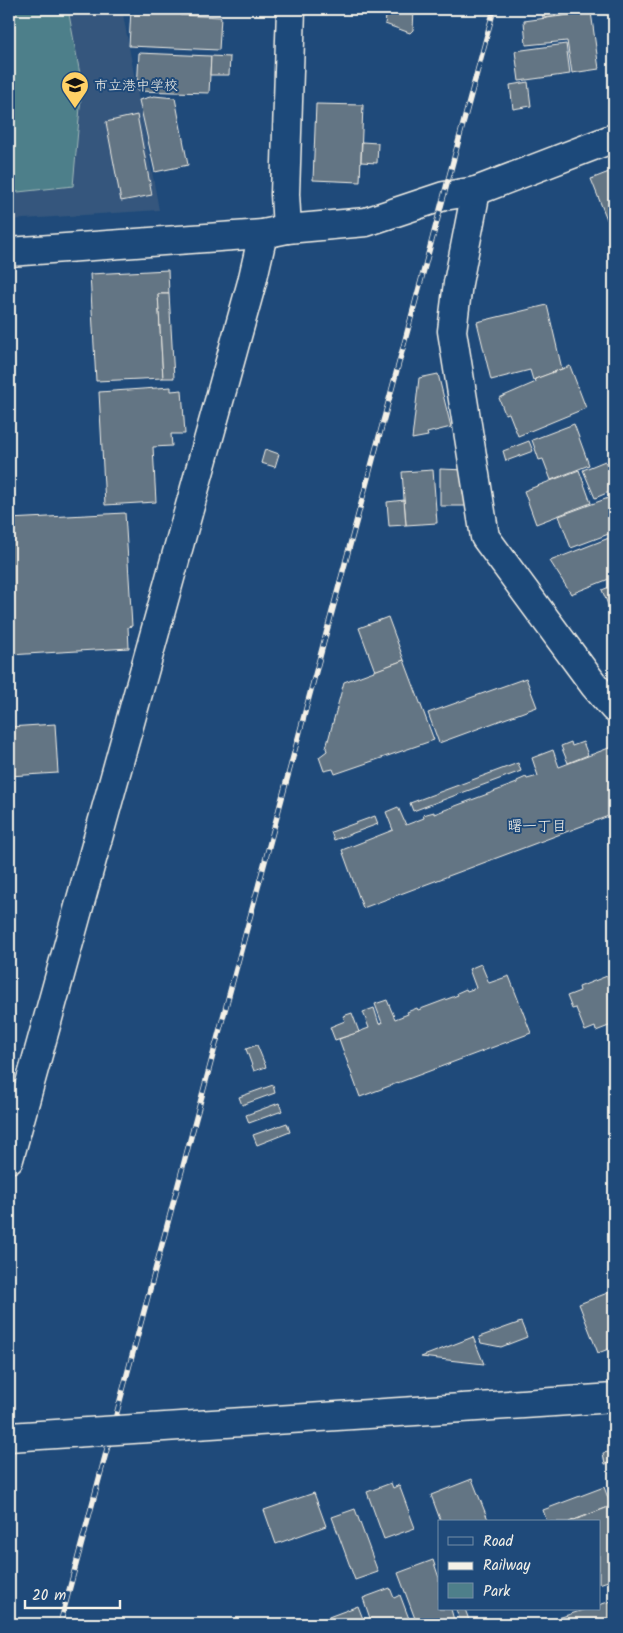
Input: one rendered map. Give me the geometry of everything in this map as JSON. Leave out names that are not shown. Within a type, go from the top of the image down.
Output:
[{"type":"street","points":[[9,1159],[252,282],[275,231],[286,194],[285,12]]},
{"type":"street","points":[[9,252],[366,222],[444,196],[476,191],[614,138]]},
{"type":"street","points":[[476,191],[458,283],[452,332],[485,537],[594,685],[614,708]]},
{"type":"street","points":[[9,1437],[614,1398]]},
{"type":"shaded area","name":"市立港中学校","points":[[9,9],[122,9],[159,210],[9,220]]},
{"type":"green space","points":[[9,9],[68,9],[82,85],[73,186],[9,193]]},
{"type":"building","points":[[131,9],[163,9],[180,11],[180,15],[221,17],[219,50],[129,46]]},
{"type":"building","points":[[387,9],[414,9],[413,30],[410,33],[385,24]]},
{"type":"building","points":[[542,9],[591,9],[591,12],[543,18]]},
{"type":"building","points":[[591,12],[599,69],[572,73],[567,41],[526,45],[524,21]]},
{"type":"building","points":[[566,44],[570,74],[519,81],[515,51]]},
{"type":"building","points":[[139,53],[211,56],[209,93],[137,91]]},
{"type":"building","points":[[211,56],[230,57],[229,75],[210,75]]},
{"type":"building","points":[[528,82],[531,106],[513,109],[510,85]]},
{"type":"building","points":[[154,96],[175,98],[188,165],[155,172],[139,100]]},
{"type":"building","points":[[316,104],[363,105],[360,182],[313,180]]},
{"type":"building","points":[[137,115],[152,195],[121,201],[106,122]]},
{"type":"building","points":[[362,142],[378,143],[377,163],[361,162]]},
{"type":"building","points":[[614,170],[614,237],[591,179]]},
{"type":"building","points":[[168,270],[169,294],[158,294],[163,378],[96,381],[90,274]]},
{"type":"building","points":[[158,294],[169,294],[174,378],[163,378]]},
{"type":"building","points":[[547,305],[562,369],[533,380],[530,370],[491,380],[477,322]]},
{"type":"building","points":[[570,366],[586,408],[518,436],[509,413],[505,414],[499,398],[536,382],[535,379]]},
{"type":"building","points":[[438,374],[451,427],[427,433],[428,436],[412,439],[419,378]]},
{"type":"building","points":[[171,387],[171,391],[182,390],[185,434],[171,434],[172,446],[153,447],[156,502],[105,505],[99,392]]},
{"type":"building","points":[[574,424],[589,465],[551,480],[543,459],[539,460],[532,440]]},
{"type":"building","points":[[529,441],[533,451],[506,461],[503,451]]},
{"type":"building","points":[[265,449],[279,454],[275,467],[261,463]]},
{"type":"building","points":[[605,461],[614,483],[614,490],[595,498],[583,470]]},
{"type":"building","points":[[440,469],[467,470],[468,506],[440,506]]},
{"type":"building","points":[[433,470],[437,523],[406,525],[402,472]]},
{"type":"building","points":[[579,470],[591,503],[536,524],[524,491]]},
{"type":"building","points":[[611,497],[614,506],[614,532],[571,548],[559,516]]},
{"type":"building","points":[[404,500],[406,525],[389,526],[387,502]]},
{"type":"building","points":[[125,513],[132,626],[128,627],[129,648],[9,655],[9,519]]},
{"type":"building","points":[[614,536],[614,577],[571,594],[550,561]]},
{"type":"building","points":[[614,585],[614,619],[602,590]]},
{"type":"building","points":[[388,617],[404,660],[375,671],[359,628]]},
{"type":"building","points":[[404,660],[434,740],[335,774],[333,769],[324,771],[319,757],[327,751],[326,748],[344,682]]},
{"type":"building","points":[[526,678],[537,707],[439,743],[428,713]]},
{"type":"building","points":[[55,724],[58,773],[9,776],[9,727]]},
{"type":"building","points":[[571,742],[572,746],[583,742],[588,755],[568,763],[561,746]]},
{"type":"building","points":[[614,746],[614,814],[363,908],[342,850],[393,830],[386,812],[398,807],[406,825],[424,818],[423,815],[434,812],[434,814],[517,783],[517,781],[526,777],[527,779],[538,776],[532,758],[553,750],[559,767]]},
{"type":"building","points":[[518,763],[521,771],[413,811],[410,803]]},
{"type":"building","points":[[375,816],[378,824],[334,840],[331,832]]},
{"type":"building","points":[[481,964],[489,983],[509,976],[531,1033],[360,1097],[339,1039],[369,1028],[363,1012],[374,1008],[379,1024],[382,1023],[375,1004],[387,1000],[395,1019],[417,1008],[418,1010],[458,995],[457,993],[466,989],[467,991],[476,988],[469,969]]},
{"type":"building","points":[[607,976],[609,980],[614,978],[614,1024],[596,1031],[595,1027],[585,1031],[576,1008],[572,1009],[567,996],[580,991],[579,987]]},
{"type":"building","points":[[352,1013],[359,1032],[335,1040],[330,1027],[345,1021],[343,1016]]},
{"type":"building","points":[[257,1045],[266,1067],[254,1071],[246,1049]]},
{"type":"building","points":[[273,1085],[275,1093],[242,1105],[239,1097]]},
{"type":"building","points":[[279,1103],[282,1111],[249,1123],[246,1115]]},
{"type":"building","points":[[287,1123],[290,1132],[257,1145],[253,1135]]},
{"type":"building","points":[[610,1292],[611,1296],[614,1294],[614,1347],[598,1353],[579,1304]]},
{"type":"building","points":[[521,1322],[527,1337],[501,1347],[481,1343],[479,1337]]},
{"type":"building","points":[[473,1337],[484,1364],[421,1357]]},
{"type":"building","points":[[614,1451],[614,1463],[605,1464],[603,1453]]},
{"type":"building","points":[[472,1479],[488,1520],[440,1520],[431,1495]]},
{"type":"building","points":[[391,1483],[393,1488],[399,1485],[415,1528],[384,1539],[367,1492]]},
{"type":"building","points":[[604,1487],[611,1506],[574,1520],[546,1520],[543,1510]]},
{"type":"building","points":[[314,1493],[326,1526],[276,1544],[264,1510]]},
{"type":"building","points":[[614,1505],[614,1579],[600,1584],[600,1520],[574,1520]]},
{"type":"building","points":[[355,1509],[378,1572],[355,1580],[332,1517]]},
{"type":"building","points":[[433,1560],[438,1575],[438,1610],[451,1610],[455,1624],[417,1624],[398,1573]]},
{"type":"building","points":[[390,1588],[394,1598],[400,1595],[411,1624],[372,1624],[363,1598]]},
{"type":"building","points":[[614,1600],[614,1624],[540,1624],[583,1610],[600,1610],[600,1605]]},
{"type":"building","points":[[358,1606],[365,1624],[310,1624]]},
{"type":"building","points":[[456,1610],[465,1610],[469,1620],[461,1623]]},
{"type":"building","points":[[100,1618],[125,1624],[99,1624]]},
{"type":"railway","points":[[60,1624],[494,9]]},
{"type":"place","name":"市立港中学校","points":[[75,109]]},
{"type":"district","name":"曙一丁目","points":[[537,826]]}]
